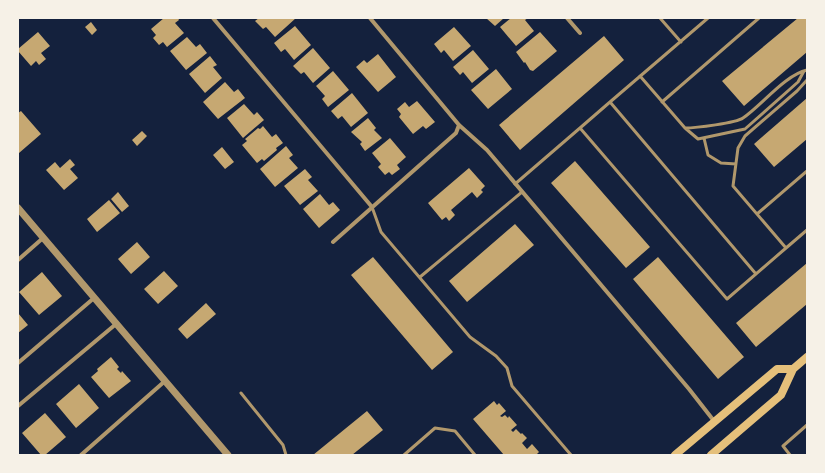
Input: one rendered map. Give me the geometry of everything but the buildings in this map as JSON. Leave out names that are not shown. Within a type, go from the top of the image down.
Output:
[{"type":"main road","points":[[711,455],[781,395],[793,369],[807,357]]},
{"type":"main road","points":[[675,455],[777,369],[793,369]]},
{"type":"street","points":[[213,18],[372,207]]},
{"type":"street","points":[[370,18],[459,125],[487,150],[690,389],[714,421]]},
{"type":"street","points":[[567,18],[580,33]]},
{"type":"street","points":[[334,242],[456,132],[459,125]]},
{"type":"street","points":[[18,208],[228,455]]},
{"type":"street","points":[[18,260],[43,238]]},
{"type":"street","points":[[18,363],[94,298]]},
{"type":"street","points":[[18,406],[116,324]]},
{"type":"street","points":[[81,455],[165,382]]},
{"type":"lane","points":[[660,18],[681,42]]},
{"type":"lane","points":[[515,184],[708,18]]},
{"type":"lane","points":[[662,102],[759,18]]},
{"type":"lane","points":[[640,76],[662,102],[698,139],[744,129],[798,82],[806,71]]},
{"type":"lane","points":[[686,128],[697,128],[741,119],[792,76],[806,71]]},
{"type":"lane","points":[[786,248],[733,186],[738,148],[745,136],[797,91],[807,80]]},
{"type":"lane","points":[[610,102],[756,274]]},
{"type":"lane","points":[[580,128],[727,299],[807,230]]},
{"type":"lane","points":[[704,138],[708,155],[721,163],[736,164]]},
{"type":"lane","points":[[757,214],[807,171]]},
{"type":"lane","points":[[420,277],[522,192]]},
{"type":"lane","points":[[372,207],[381,232],[470,337],[496,356],[507,368],[512,386],[571,455]]},
{"type":"lane","points":[[241,393],[283,445],[286,455]]},
{"type":"lane","points":[[790,455],[782,446],[807,425]]},
{"type":"lane","points":[[404,455],[435,428],[455,431],[475,455]]}]
